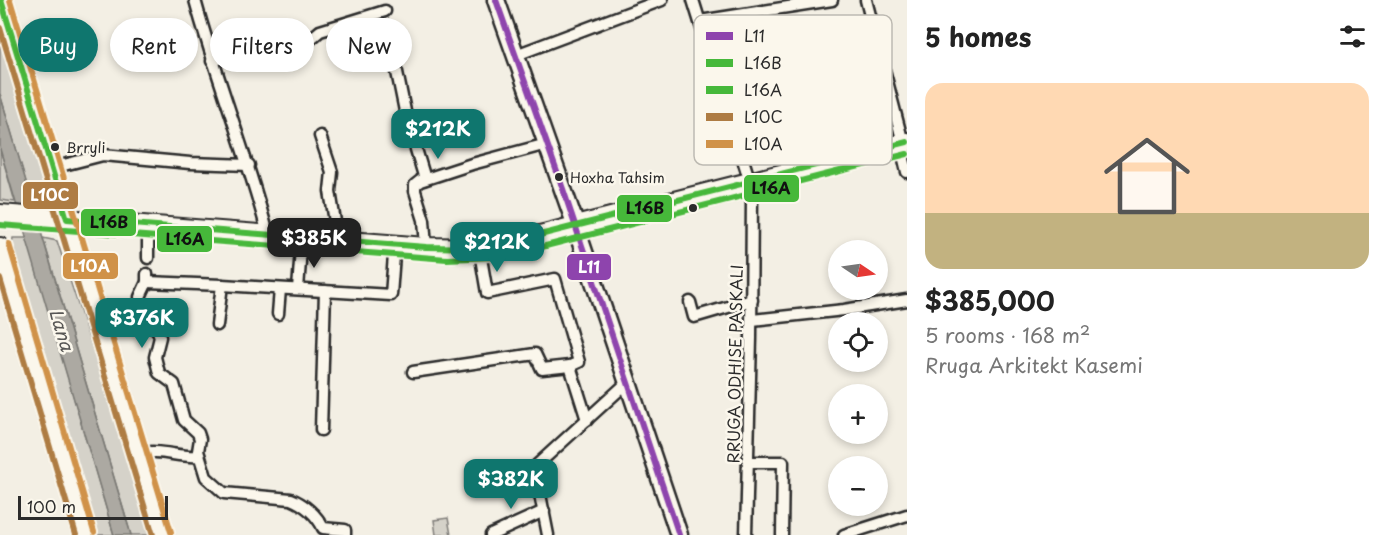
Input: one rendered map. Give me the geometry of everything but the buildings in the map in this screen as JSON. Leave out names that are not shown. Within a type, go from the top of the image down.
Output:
[{"type":"main road","points":[[1,0],[162,535]]},
{"type":"main road","points":[[496,0],[548,144],[679,535]]},
{"type":"main road","points":[[69,225],[148,236],[447,259],[481,258],[513,254],[578,232],[852,165]]},
{"type":"main road","points":[[4,220],[266,234],[466,248],[495,246],[578,232]]},
{"type":"main road","points":[[0,248],[85,535]]},
{"type":"street","points":[[195,0],[210,55]]},
{"type":"street","points":[[516,55],[662,0]]},
{"type":"street","name":"RRUGA ODHISE PASKALI","points":[[693,0],[698,15]]},
{"type":"street","points":[[738,15],[832,0]]},
{"type":"street","points":[[866,0],[870,15]]},
{"type":"street","points":[[314,37],[320,31],[385,11]]},
{"type":"street","points":[[216,72],[249,165],[266,234]]},
{"type":"street","points":[[397,72],[406,116],[425,179]]},
{"type":"street","points":[[892,102],[905,153]]},
{"type":"street","points":[[320,136],[332,172],[330,191],[338,240]]},
{"type":"street","points":[[426,247],[424,220],[415,185],[425,179],[472,164],[548,144]]},
{"type":"street","points":[[52,168],[103,155],[190,163],[249,165]]},
{"type":"street","name":"RRUGA ODHISE PASKALI","points":[[744,165],[751,188],[752,300],[746,535]]},
{"type":"street","points":[[148,236],[148,258]]},
{"type":"street","points":[[298,289],[301,248]]},
{"type":"street","points":[[345,535],[345,530],[323,528],[320,520],[291,498],[224,493],[206,477],[199,456],[198,432],[184,420],[174,384],[159,373],[155,357],[160,337],[158,331],[145,318],[140,297],[147,278],[391,295],[394,255]]},
{"type":"street","points":[[413,372],[535,354],[542,369],[570,366],[579,362],[555,279],[487,293],[481,258]]},
{"type":"street","points":[[217,325],[222,285]]},
{"type":"street","points":[[278,314],[280,289]]},
{"type":"street","points":[[321,430],[325,291]]},
{"type":"street","points":[[690,302],[694,317],[752,300]]},
{"type":"street","points":[[752,320],[844,310],[907,300]]},
{"type":"street","points":[[570,366],[587,420]]},
{"type":"street","points":[[548,535],[536,474],[537,465],[628,381]]},
{"type":"street","points":[[138,454],[150,451],[188,457],[199,456]]},
{"type":"street","points":[[749,462],[783,462],[783,535]]},
{"type":"street","points":[[491,535],[543,511]]},
{"type":"street","points":[[844,535],[907,515]]},
{"type":"shaded area","points":[[0,34],[47,196],[47,201],[43,204],[32,203],[0,94]]},
{"type":"shaded area","points":[[0,149],[15,202],[0,200]]},
{"type":"shaded area","points":[[13,238],[27,238],[114,535],[96,535],[11,252]]},
{"type":"shaded area","points":[[43,238],[57,241],[116,420],[149,535],[131,535]]},
{"type":"shaded area","points":[[448,518],[451,535],[436,535],[434,520]]},
{"type":"water","name":"Lana","points":[[0,94],[131,535],[114,535],[0,149]]},
{"type":"transit line","name":"L16B","points":[[1,0],[67,219],[426,247],[481,248],[816,165]]},
{"type":"transit line","name":"L10A","points":[[10,0],[171,532]]},
{"type":"transit line","name":"L11","points":[[496,0],[563,189],[679,535]]},
{"type":"transit line","name":"L10C","points":[[0,28],[153,535]]},
{"type":"transit line","name":"L16B","points":[[892,146],[907,142]]},
{"type":"transit line","name":"L16A","points":[[892,158],[907,154]]},
{"type":"transit line","name":"L16A","points":[[0,225],[447,259],[492,257],[526,251],[864,165]]},
{"type":"transit line","name":"L10A","points":[[9,244],[94,532]]},
{"type":"transit line","name":"L10C","points":[[0,279],[76,535]]},
{"type":"place","name":"Brryli","points":[[55,147]]},
{"type":"place","name":"Hoxha Tahsim","points":[[559,177]]}]
